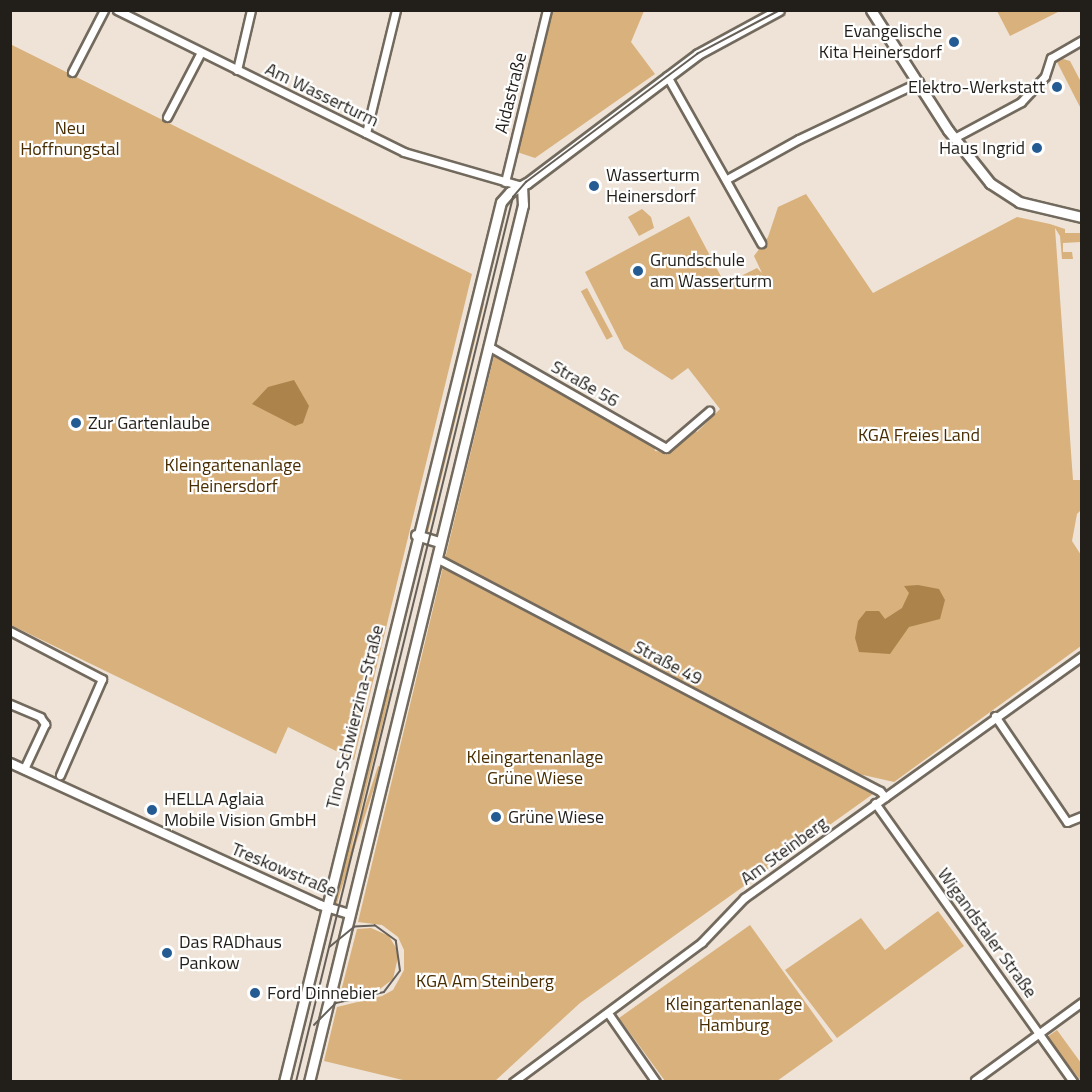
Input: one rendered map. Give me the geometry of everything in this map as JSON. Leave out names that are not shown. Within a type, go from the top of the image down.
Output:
[{"type":"main road","name":"Tino-Schwierzina-Straße","points":[[285,1082],[489,237],[503,198],[667,76],[717,42],[779,10]]},
{"type":"main road","points":[[872,10],[954,138],[986,178],[1007,196],[1082,218]]},
{"type":"main road","points":[[309,1082],[439,542],[523,206],[522,186]]},
{"type":"main road","points":[[416,535],[439,542]]},
{"type":"street","points":[[72,72],[104,10]]},
{"type":"street","name":"Am Wasserturm","points":[[117,10],[366,134],[445,167],[522,186]]},
{"type":"street","points":[[237,70],[251,10]]},
{"type":"street","points":[[366,134],[396,10]]},
{"type":"street","name":"Aidastraße","points":[[505,182],[547,10]]},
{"type":"street","points":[[954,138],[1021,102],[1045,76],[1052,58],[1082,40]]},
{"type":"street","points":[[167,117],[201,52]]},
{"type":"street","points":[[667,76],[761,243]]},
{"type":"street","points":[[727,179],[799,139],[919,82]]},
{"type":"street","name":"Straße 56","points":[[488,346],[666,448],[709,411]]},
{"type":"street","name":"Straße 49","points":[[436,558],[880,790],[885,797]]},
{"type":"street","points":[[10,631],[102,679],[60,775]]},
{"type":"street","name":"Am Steinberg","points":[[513,1082],[702,942],[744,898],[995,716],[1082,656]]},
{"type":"street","points":[[10,704],[40,717],[45,724],[24,769]]},
{"type":"street","points":[[995,716],[1067,822],[1082,816]]},
{"type":"street","name":"Treskowstraße","points":[[10,763],[326,908],[350,914]]},
{"type":"street","name":"Wigandstaler Straße","points":[[875,803],[1073,1082]]},
{"type":"street","points":[[975,1080],[1082,1002]]},
{"type":"street","points":[[608,1013],[656,1082]]},
{"type":"green space","points":[[553,11],[644,11],[631,42],[655,74],[535,158],[517,152]]},
{"type":"green space","points":[[997,11],[1060,11],[1010,36]]},
{"type":"green space","name":"Kleingartenanlage Heinersdorf","points":[[10,44],[472,274],[354,760],[288,727],[276,754],[11,625]]},
{"type":"green space","points":[[1060,58],[1070,61],[1081,82],[1081,109],[1056,60]]},
{"type":"green space","name":"KGA Freies Land","points":[[806,194],[873,293],[1017,217],[1065,229],[1065,233],[1081,233],[1081,242],[1063,243],[1063,252],[1072,252],[1073,259],[1062,259],[1060,236],[1055,228],[1073,480],[1081,480],[1081,510],[1077,514],[1072,541],[1081,555],[1081,646],[894,782],[850,772],[445,559],[494,356],[504,356],[654,445],[655,451],[668,452],[693,428],[697,432],[720,409],[688,368],[672,380],[624,349],[585,272],[689,216],[725,284],[757,268],[762,273],[754,256],[768,237],[778,207]]},
{"type":"green space","points":[[642,209],[651,217],[654,228],[639,236],[628,217]]},
{"type":"green space","points":[[587,288],[613,337],[607,340],[581,291]]},
{"type":"green space","points":[[478,302],[484,304],[428,532],[425,530]]},
{"type":"green space","name":"Kleingartenanlage Grüne Wiese","points":[[443,567],[873,794],[580,1003],[495,1081],[407,1081],[324,1061],[337,1007],[382,996],[393,990],[404,970],[404,950],[398,937],[382,925],[358,922]]},
{"type":"green space","points":[[384,688],[391,690],[337,904],[332,903]]},
{"type":"green space","points":[[378,766],[381,767],[336,904],[334,903]]},
{"type":"green space","points":[[938,911],[964,946],[837,1038],[785,970],[861,918],[885,950]]},
{"type":"green space","name":"Kleingartenanlage Hamburg","points":[[750,925],[833,1041],[777,1081],[665,1081],[619,1018]]},
{"type":"green space","name":"KGA Am Steinberg","points":[[371,928],[389,936],[396,948],[398,957],[393,979],[376,992],[339,999],[357,929]]},
{"type":"green space","points":[[1057,1030],[1081,1063],[1081,1081],[1047,1037]]},
{"type":"shaded area","points":[[294,380],[309,406],[303,423],[295,426],[252,404],[268,387]]},
{"type":"shaded area","points":[[918,585],[939,589],[945,600],[940,619],[909,627],[890,654],[859,652],[855,638],[858,621],[866,611],[879,611],[885,619],[902,608],[909,593],[904,586]]},
{"type":"tram line","points":[[296,1082],[513,197],[526,182],[697,54],[780,10]]},
{"type":"tram line","points":[[314,1025],[336,1003],[384,992],[400,971],[396,941],[375,926],[355,927],[330,947]]},
{"type":"place","name":"Evangelische Kita Heinersdorf","points":[[954,42]]},
{"type":"place","name":"Elektro-Werkstatt","points":[[1057,87]]},
{"type":"place","name":"Haus Ingrid","points":[[1037,148]]},
{"type":"place","name":"Wasserturm Heinersdorf","points":[[594,186]]},
{"type":"place","name":"Grundschule am Wasserturm","points":[[638,271]]},
{"type":"place","name":"Zur Gartenlaube","points":[[76,423]]},
{"type":"place","name":"HELLA Aglaia Mobile Vision GmbH","points":[[152,810]]},
{"type":"place","name":"Grüne Wiese","points":[[496,817]]},
{"type":"place","name":"Das RADhaus Pankow","points":[[167,953]]},
{"type":"place","name":"Ford Dinnebier","points":[[255,993]]},
{"type":"park label","name":"Neu Hoffnungstal","points":[[70,139]]}]
